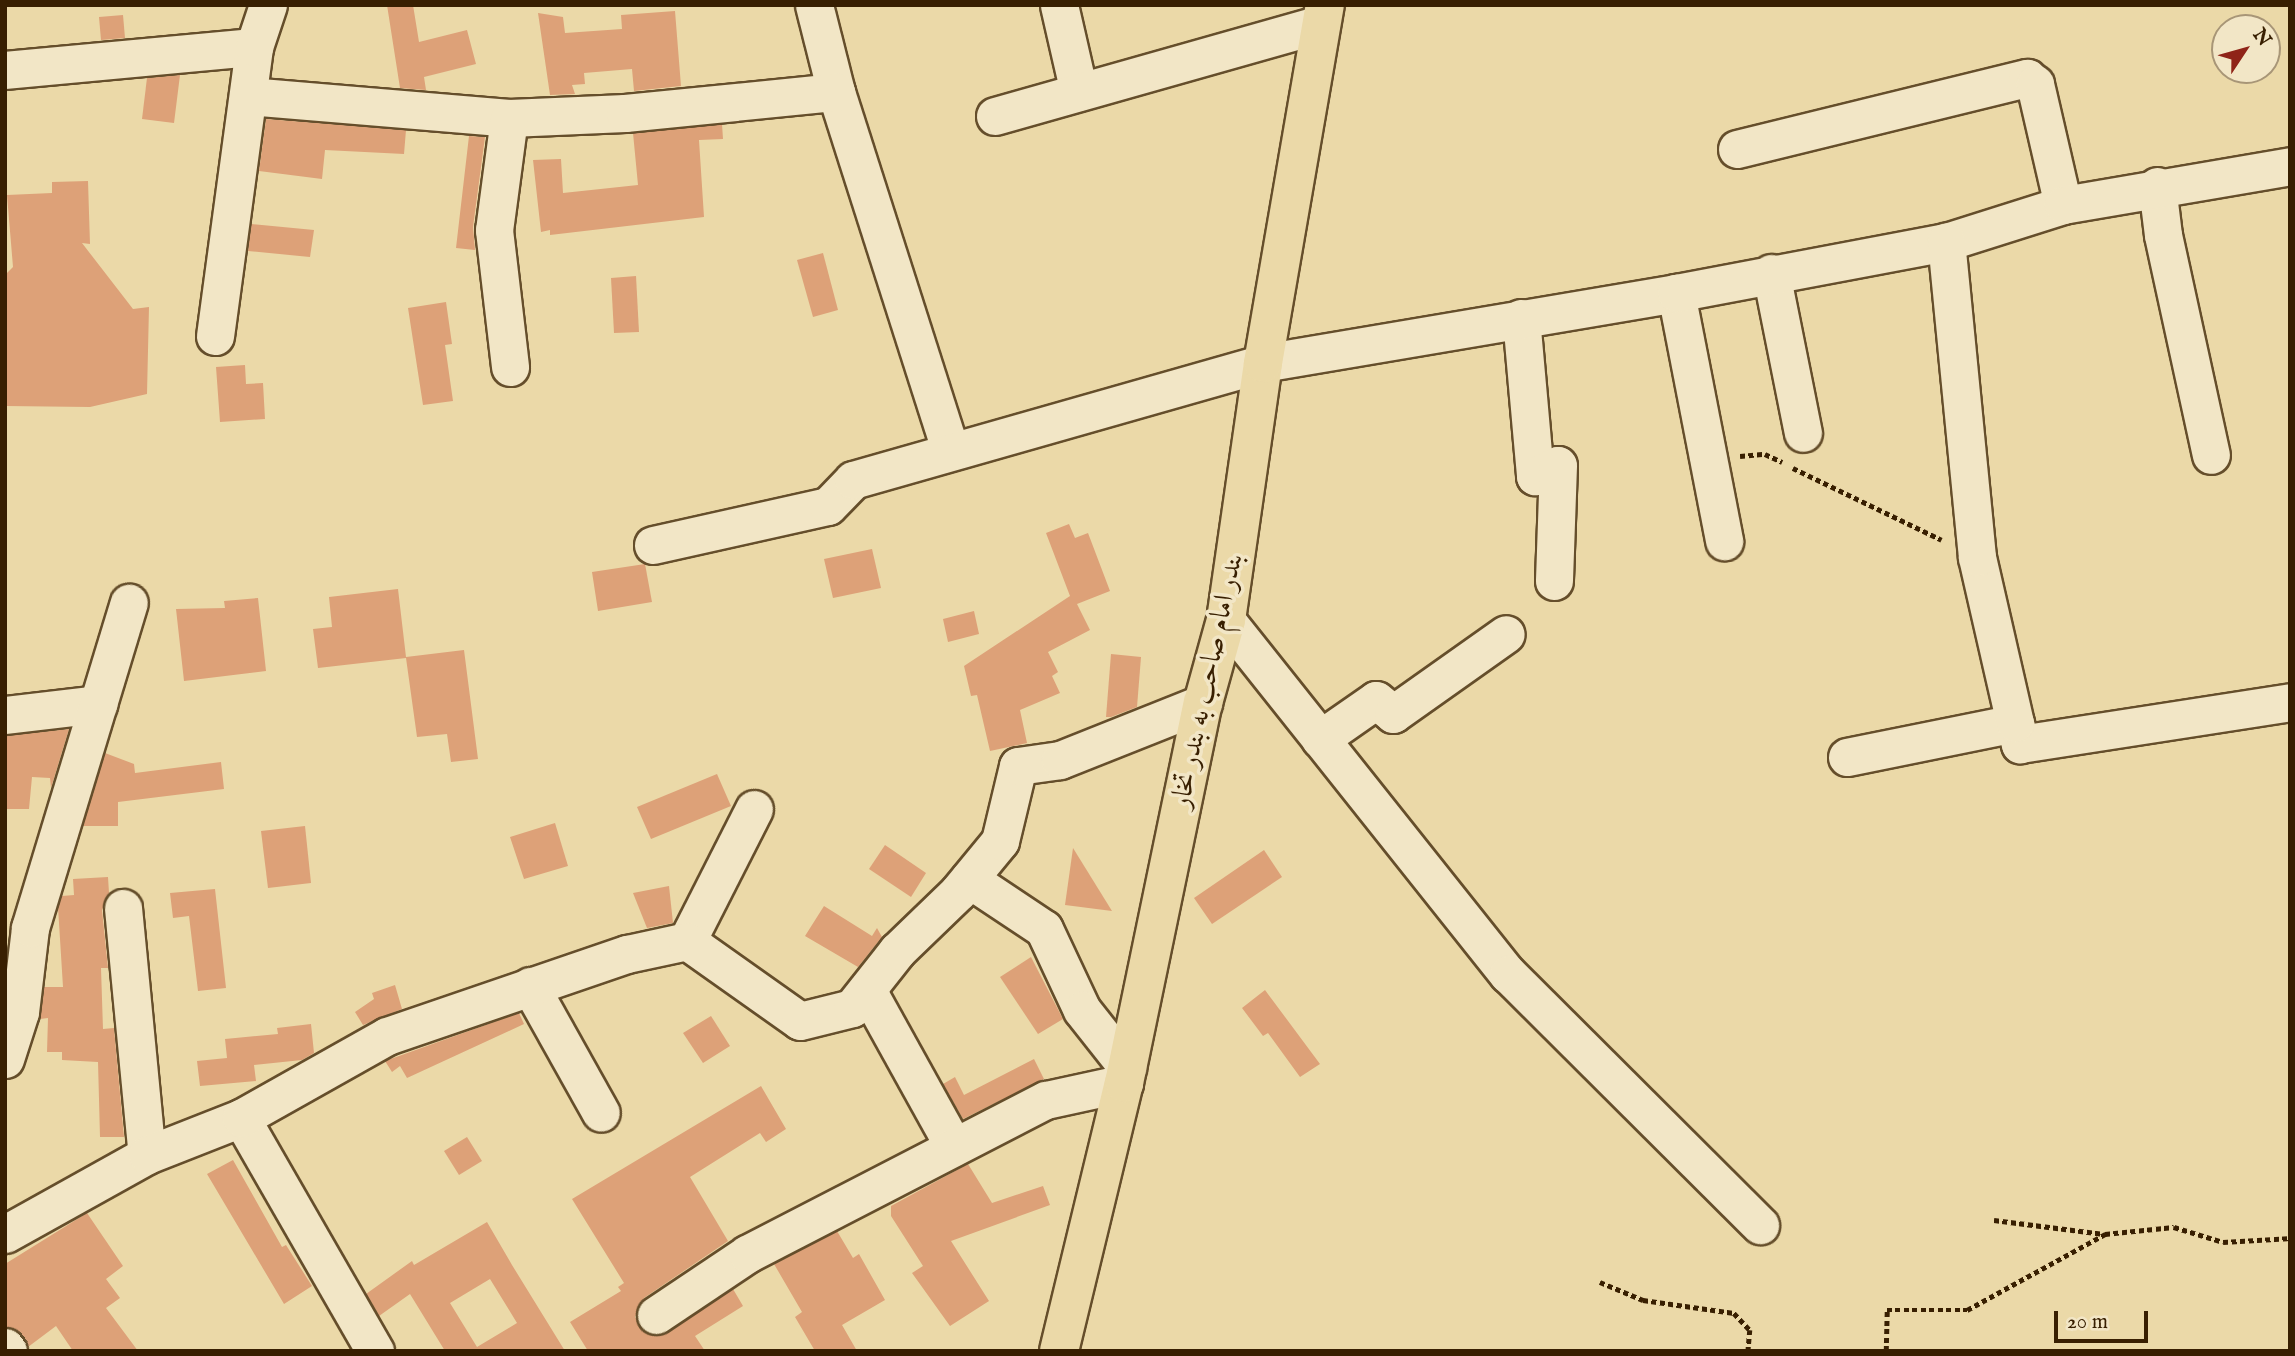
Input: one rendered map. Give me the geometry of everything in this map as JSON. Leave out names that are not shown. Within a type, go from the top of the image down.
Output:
[{"type":"main road","name":"بندر امام صاحب به بندر تخار","points":[[1059,1351],[1125,1075],[1203,703],[1226,620],[1263,363],[1290,229],[1323,15]]},
{"type":"street","points":[[215,336],[254,47],[268,5]]},
{"type":"street","points":[[814,5],[836,92],[950,450]]},
{"type":"street","points":[[1059,5],[1079,92]]},
{"type":"street","points":[[995,116],[1323,15]]},
{"type":"street","points":[[5,70],[254,47]]},
{"type":"street","points":[[1738,149],[2027,78],[2035,84],[2063,205]]},
{"type":"street","points":[[248,96],[509,118],[625,113],[836,92]]},
{"type":"street","points":[[509,118],[494,230],[510,367]]},
{"type":"street","points":[[653,545],[828,506],[853,480],[950,450],[1263,363],[1676,293],[1946,242],[2063,205],[2157,186],[2290,166]]},
{"type":"street","points":[[2157,186],[2163,235],[2211,455]]},
{"type":"street","points":[[1946,242],[1978,557],[2020,744],[2290,702]]},
{"type":"street","points":[[1771,273],[1803,433]]},
{"type":"street","points":[[1676,293],[1724,541]]},
{"type":"street","points":[[1521,318],[1535,476],[1558,465],[1554,581]]},
{"type":"street","points":[[5,1059],[30,928],[129,603]]},
{"type":"street","points":[[1226,620],[1508,974],[1760,1225]]},
{"type":"street","points":[[1320,739],[1376,700],[1394,714],[1506,634]]},
{"type":"street","points":[[5,1234],[147,1155],[241,1118],[387,1036],[627,954],[687,941],[800,1021],[852,1008],[897,951],[969,879],[1000,841],[1018,766],[1060,760],[1203,703]]},
{"type":"street","points":[[5,715],[98,704]]},
{"type":"street","points":[[1847,757],[2015,723]]},
{"type":"street","points":[[687,941],[754,809]]},
{"type":"street","points":[[656,1315],[747,1254],[954,1147],[1046,1100],[1125,1075],[1082,1010],[1044,929],[969,879]]},
{"type":"street","points":[[123,908],[147,1155]]},
{"type":"street","points":[[530,986],[601,1113]]},
{"type":"street","points":[[867,990],[954,1147]]},
{"type":"street","points":[[241,1118],[375,1351]]},
{"type":"path","points":[[1708,459],[1765,454],[1978,557]]},
{"type":"path","points":[[1994,1220],[2105,1234],[2174,1227],[2223,1242],[2290,1238]]},
{"type":"path","points":[[1886,1351],[1886,1310],[1967,1310],[2105,1234]]},
{"type":"path","points":[[1600,1282],[1643,1300],[1734,1313],[1750,1330],[1748,1351]]},
{"type":"building","points":[[387,5],[413,5],[419,42],[467,30],[476,64],[424,77],[426,90],[400,88]]},
{"type":"building","points":[[675,11],[681,86],[634,91],[632,69],[584,73],[585,84],[572,85],[575,94],[550,95],[538,13],[563,17],[565,33],[622,29],[621,15]]},
{"type":"building","points":[[123,15],[125,38],[101,40],[99,17]]},
{"type":"building","points":[[180,75],[174,123],[142,119],[147,78]]},
{"type":"building","points":[[266,119],[406,130],[404,154],[325,150],[322,179],[259,171]]},
{"type":"building","points":[[722,124],[723,139],[699,140],[704,217],[550,235],[550,230],[541,232],[533,160],[561,159],[563,193],[638,185],[633,133]]},
{"type":"building","points":[[469,136],[485,137],[473,227],[475,250],[456,248]]},
{"type":"building","points":[[88,181],[90,244],[82,243],[133,309],[149,307],[147,394],[90,407],[5,406],[5,275],[13,267],[7,195],[52,193],[52,182]]},
{"type":"building","points":[[251,224],[314,230],[310,257],[248,251]]},
{"type":"building","points":[[823,253],[838,310],[813,317],[797,260]]},
{"type":"building","points":[[636,276],[639,332],[614,333],[611,278]]},
{"type":"building","points":[[446,302],[452,344],[445,345],[453,401],[423,405],[408,308]]},
{"type":"building","points":[[245,365],[246,384],[263,383],[265,419],[220,422],[216,367]]},
{"type":"building","points":[[1069,524],[1075,538],[1088,533],[1110,591],[1077,604],[1090,630],[1048,652],[1058,672],[1052,676],[1060,693],[1020,710],[1027,743],[990,751],[977,695],[971,696],[964,666],[1070,596],[1046,533]]},
{"type":"building","points":[[872,549],[881,588],[833,598],[824,559]]},
{"type":"building","points":[[645,564],[652,602],[598,611],[592,572]]},
{"type":"building","points":[[398,589],[406,657],[464,650],[478,759],[451,762],[447,734],[417,737],[406,658],[318,668],[313,629],[332,627],[329,597]]},
{"type":"building","points":[[258,598],[266,671],[184,681],[176,609],[225,608],[224,601]]},
{"type":"building","points":[[974,611],[979,634],[948,642],[943,619]]},
{"type":"building","points":[[1111,654],[1141,657],[1137,707],[1106,717]]},
{"type":"building","points":[[69,729],[51,788],[50,778],[32,777],[29,809],[5,809],[5,736]]},
{"type":"building","points":[[105,753],[134,764],[135,773],[221,762],[224,789],[118,802],[118,826],[83,826]]},
{"type":"building","points":[[717,774],[731,806],[651,839],[637,807]]},
{"type":"building","points":[[555,823],[568,866],[524,879],[510,837]]},
{"type":"building","points":[[305,826],[311,883],[268,888],[261,831]]},
{"type":"building","points":[[885,845],[926,873],[911,897],[869,869]]},
{"type":"building","points":[[1073,848],[1112,911],[1065,905]]},
{"type":"building","points":[[1264,850],[1282,877],[1212,924],[1194,898]]},
{"type":"building","points":[[108,877],[109,893],[102,910],[108,968],[101,968],[103,1029],[114,1028],[124,1137],[100,1137],[98,1062],[62,1060],[62,1052],[47,1052],[48,1018],[40,1019],[44,987],[63,987],[58,907],[62,896],[74,895],[73,879]]},
{"type":"building","points":[[669,886],[673,923],[647,928],[633,893]]},
{"type":"building","points":[[215,889],[226,988],[198,991],[189,916],[173,918],[170,893]]},
{"type":"building","points":[[824,906],[872,936],[877,928],[882,937],[858,967],[805,936]]},
{"type":"building","points":[[1031,957],[1063,1019],[1038,1034],[1000,977]]},
{"type":"building","points":[[395,985],[402,1009],[363,1025],[355,1012],[374,999],[372,993]]},
{"type":"building","points":[[1265,990],[1320,1064],[1300,1077],[1268,1033],[1263,1036],[1242,1008]]},
{"type":"building","points":[[519,1013],[524,1024],[407,1078],[400,1066],[392,1072],[385,1061]]},
{"type":"building","points":[[711,1016],[730,1046],[703,1063],[683,1033]]},
{"type":"building","points":[[311,1024],[314,1053],[302,1060],[254,1065],[256,1081],[200,1086],[197,1061],[227,1058],[225,1039],[278,1034],[277,1028]]},
{"type":"building","points":[[1034,1059],[1044,1079],[963,1119],[943,1084],[955,1077],[964,1095]]},
{"type":"building","points":[[761,1086],[786,1129],[766,1142],[760,1133],[690,1177],[728,1241],[644,1298],[635,1317],[646,1333],[658,1336],[733,1289],[743,1306],[695,1336],[705,1351],[588,1351],[570,1322],[621,1291],[618,1287],[624,1283],[572,1199]]},
{"type":"building","points":[[467,1137],[482,1161],[459,1175],[444,1151]]},
{"type":"building","points":[[233,1160],[282,1247],[286,1245],[312,1286],[284,1304],[207,1174]]},
{"type":"building","points":[[968,1164],[992,1203],[1043,1186],[1050,1205],[951,1241],[989,1301],[950,1326],[912,1273],[923,1266],[891,1216],[891,1206]]},
{"type":"building","points":[[87,1213],[123,1266],[106,1279],[120,1298],[106,1308],[138,1351],[73,1351],[56,1326],[28,1347],[21,1334],[5,1326],[5,1264]]},
{"type":"building","points":[[487,1222],[565,1351],[445,1351],[410,1294],[379,1316],[366,1294],[412,1261],[414,1265]],"holes":[[[490,1279],[517,1323],[477,1347],[450,1303]]]},
{"type":"building","points":[[837,1231],[853,1258],[859,1254],[885,1300],[842,1325],[857,1351],[815,1351],[795,1317],[802,1312],[774,1264]]}]
